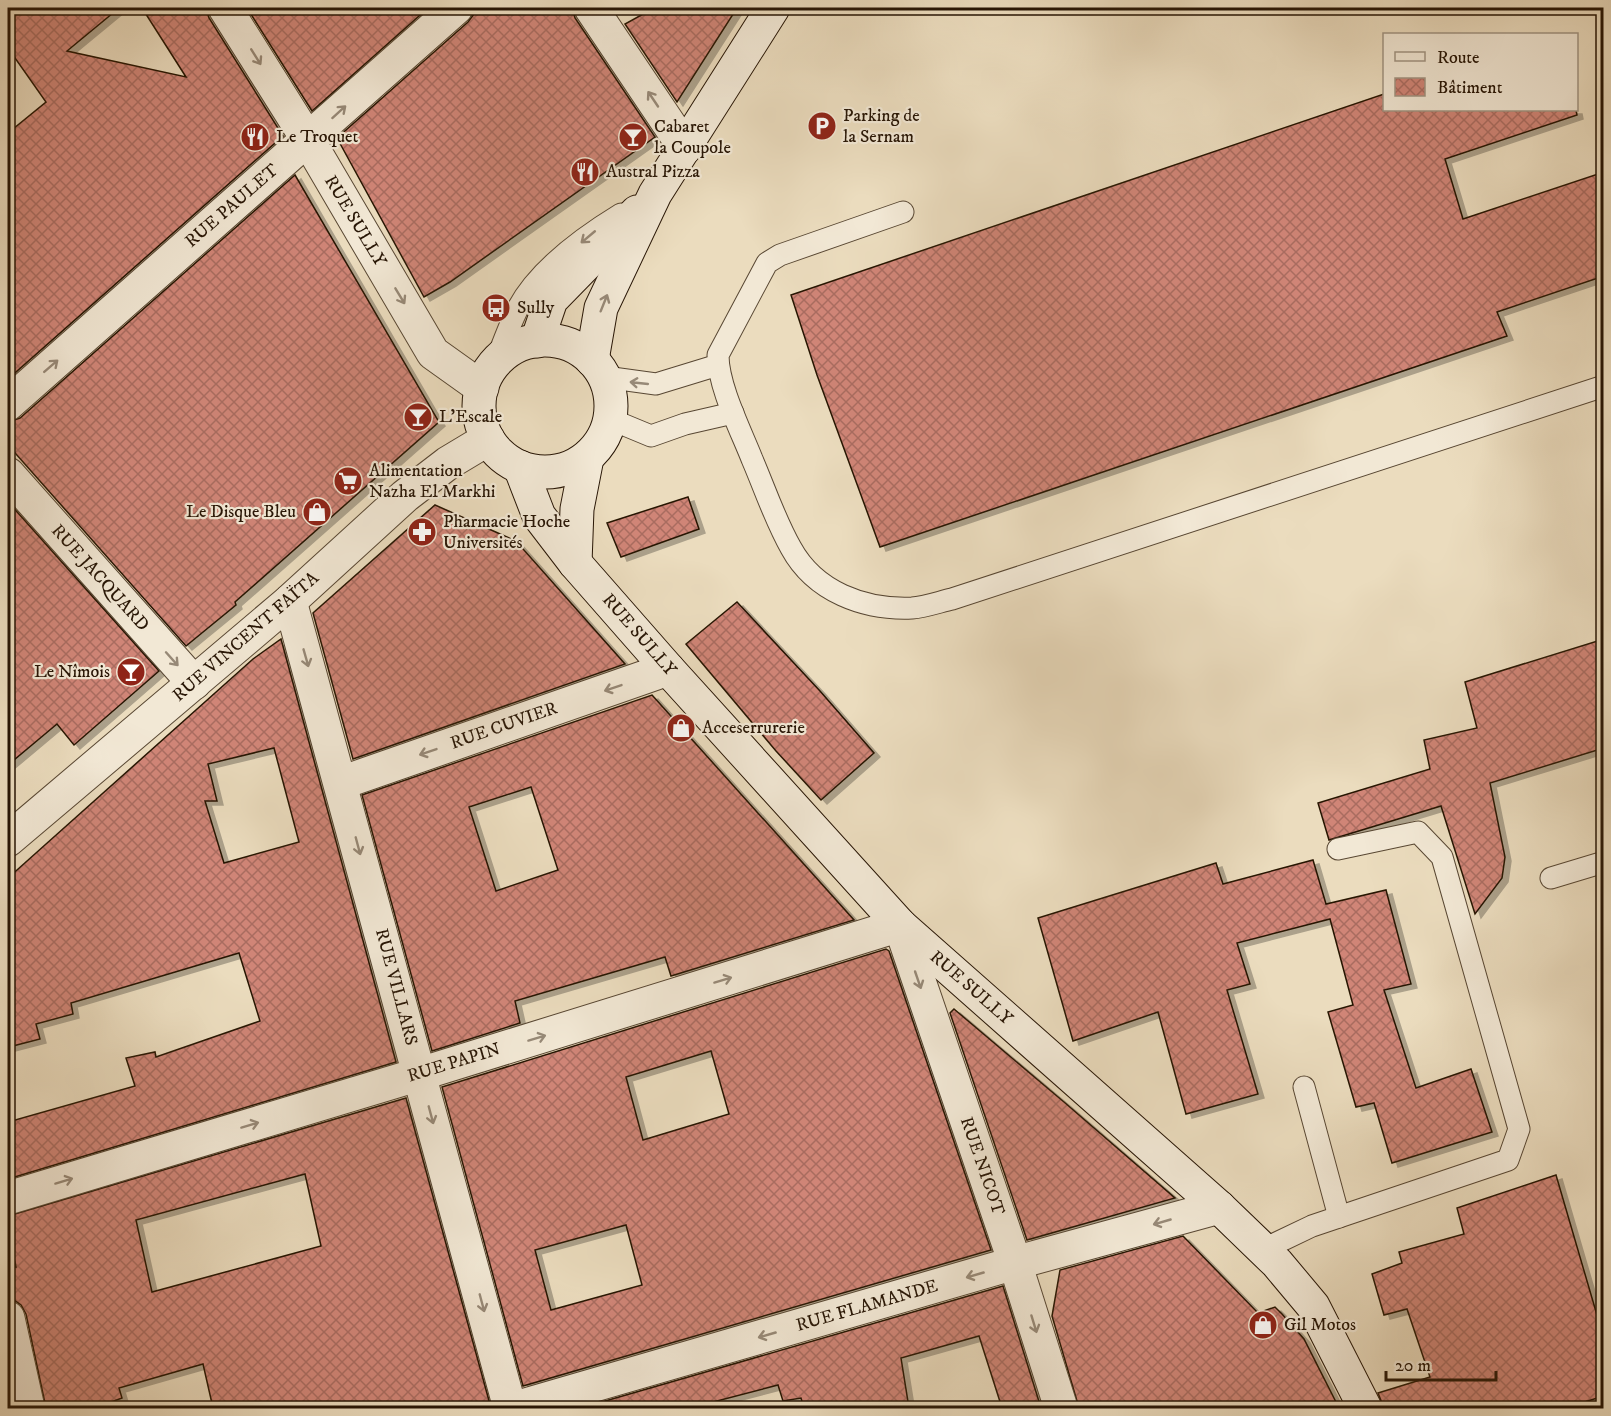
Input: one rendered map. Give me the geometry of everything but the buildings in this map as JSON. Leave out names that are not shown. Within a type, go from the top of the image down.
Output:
[{"type":"street","name":"RUE SULLY","points":[[225,8],[308,140],[433,353],[488,376]]},
{"type":"street","name":"RUE PAULET","points":[[8,404],[456,8]]},
{"type":"street","points":[[591,8],[685,148]]},
{"type":"street","points":[[599,368],[576,348],[557,341],[537,341],[521,345],[506,353],[488,376],[479,405],[481,423],[488,439],[507,461],[543,473],[567,469],[587,458],[598,447],[606,434],[610,419],[611,398],[599,368],[601,308],[655,194],[772,8]]},
{"type":"street","points":[[537,341],[551,300],[655,194]]},
{"type":"street","name":"RUE VINCENT FAÏTA","points":[[8,840],[290,601],[405,496],[448,463],[488,439]]},
{"type":"street","points":[[575,563],[578,509],[587,458]]},
{"type":"street","name":"RUE SULLY","points":[[520,467],[539,516],[575,563],[900,925],[1264,1249],[1313,1306],[1365,1408]]},
{"type":"street","name":"RUE JACQUARD","points":[[8,474],[194,682]]},
{"type":"street","name":"RUE VILLARS","points":[[290,601],[510,1408]]},
{"type":"street","name":"RUE CUVIER","points":[[341,783],[668,669]]},
{"type":"street","name":"RUE PAPIN","points":[[8,1198],[420,1074],[900,925]]},
{"type":"street","name":"RUE NICOT","points":[[900,925],[1015,1263],[1061,1408]]},
{"type":"street","name":"RUE FLAMANDE","points":[[515,1408],[1015,1263],[1219,1207]]},
{"type":"street","points":[[8,1318],[28,1408]]},
{"type":"lane","points":[[488,376],[519,307],[540,277],[597,229],[655,194]]},
{"type":"lane","points":[[903,212],[780,255],[767,263],[718,355],[718,365],[733,413],[791,549],[813,577],[829,589],[871,606],[914,608],[952,599],[1604,386]]},
{"type":"lane","points":[[599,368],[637,383],[656,384],[718,365]]},
{"type":"lane","points":[[610,419],[651,436],[685,424],[733,413]]},
{"type":"lane","points":[[1264,1249],[1311,1226],[1508,1160],[1519,1129],[1442,856],[1418,832],[1338,849]]},
{"type":"lane","points":[[1551,878],[1604,862]]},
{"type":"lane","points":[[1305,1087],[1339,1217]]},
{"type":"place","name":"Parking de la Sernam","points":[[822,126]]},
{"type":"place","name":"Le Troquet","points":[[255,137]]},
{"type":"place","name":"Cabaret la Coupole","points":[[633,137]]},
{"type":"place","name":"Austral Pizza","points":[[585,172]]},
{"type":"place","name":"Sully","points":[[496,308]]},
{"type":"place","name":"L'Escale","points":[[418,417]]},
{"type":"place","name":"Alimentation Nazha El Markhi","points":[[348,481]]},
{"type":"place","name":"Le Disque Bleu","points":[[317,512]]},
{"type":"place","name":"Pharmacie Hoche Universités","points":[[422,532]]},
{"type":"place","name":"Le Nîmois","points":[[131,672]]},
{"type":"place","name":"Acceserrurerie","points":[[681,728]]},
{"type":"place","name":"Gil Motos","points":[[1263,1325]]}]
